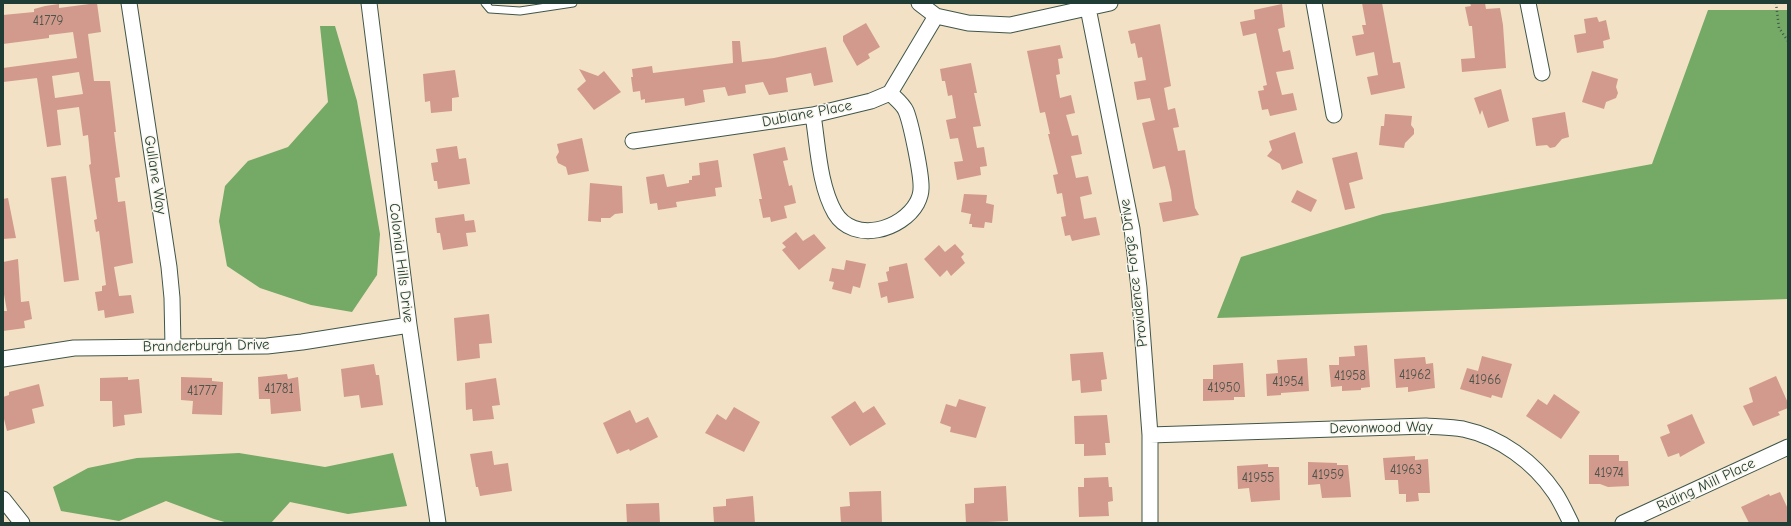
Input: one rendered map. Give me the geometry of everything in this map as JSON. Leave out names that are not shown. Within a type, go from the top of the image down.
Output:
[{"type":"street","name":"Gullane Way","points":[[129,3],[169,267],[172,298],[173,347]]},
{"type":"street","name":"Colonial Hills Drive","points":[[369,3],[409,325],[438,523]]},
{"type":"street","points":[[918,3],[936,16],[968,23],[1010,25],[1088,5],[1110,3]]},
{"type":"street","points":[[1314,3],[1334,115]]},
{"type":"street","points":[[1528,3],[1542,73]]},
{"type":"street","name":"Providence Forge Drive","points":[[1088,5],[1132,229],[1139,288],[1150,435],[1150,523]]},
{"type":"street","points":[[813,115],[827,198],[836,214],[849,226],[873,231],[891,227],[907,217],[917,202],[921,189],[914,145],[906,110],[890,93],[936,16]]},
{"type":"street","name":"Dublane Place","points":[[633,141],[813,115],[871,101],[890,93]]},
{"type":"street","name":"Branderburgh Drive","points":[[3,359],[74,348],[267,346],[409,325]]},
{"type":"street","name":"Devonwood Way","points":[[1150,435],[1426,426],[1463,429],[1491,438],[1511,449],[1532,467],[1555,493],[1571,523]]},
{"type":"street","name":"Riding Mill Place","points":[[1623,523],[1788,447]]},
{"type":"street","points":[[3,499],[22,523]]},
{"type":"lane","points":[[485,3],[490,9],[520,11],[573,3]]},
{"type":"path","points":[[1776,3],[1779,28],[1788,42]]},
{"type":"green space","points":[[1708,10],[1788,10],[1788,299],[1217,318],[1241,257],[1383,214],[1652,164]]},
{"type":"green space","points":[[320,26],[335,26],[357,101],[380,234],[377,275],[352,312],[311,305],[260,288],[227,266],[219,221],[225,186],[248,161],[288,147],[328,102]]},
{"type":"green space","points":[[239,453],[325,467],[393,453],[407,506],[348,514],[290,502],[271,523],[228,523],[166,501],[119,521],[61,511],[53,487],[88,468],[137,458]]},
{"type":"building","points":[[97,3],[101,32],[88,34],[94,81],[110,81],[116,132],[114,132],[120,177],[115,178],[118,202],[125,201],[133,263],[114,267],[119,296],[131,295],[134,313],[105,318],[104,310],[98,311],[95,292],[102,291],[102,286],[106,285],[99,231],[96,232],[94,220],[97,219],[89,165],[91,164],[88,135],[83,136],[79,107],[57,110],[61,145],[47,147],[37,78],[3,82],[3,68],[77,58],[73,32],[49,35],[49,38],[3,44],[3,15],[34,12],[34,9],[59,4],[59,8]],"holes":[[[79,72],[83,94],[55,98],[52,76]]]},
{"type":"building","points":[[1362,3],[1382,3],[1393,63],[1400,62],[1405,88],[1371,95],[1367,77],[1378,75],[1374,52],[1356,56],[1352,36],[1364,34],[1362,25],[1366,25]]},
{"type":"building","points":[[1470,3],[1485,3],[1486,9],[1500,8],[1503,25],[1506,68],[1462,72],[1461,59],[1475,58],[1472,26],[1469,26],[1465,7],[1471,6]]},
{"type":"building","points":[[1282,4],[1285,27],[1278,29],[1283,52],[1290,50],[1294,69],[1276,72],[1282,95],[1293,93],[1297,110],[1270,116],[1268,109],[1262,110],[1258,91],[1264,90],[1263,86],[1267,85],[1256,33],[1243,36],[1240,22],[1255,19],[1254,10]]},
{"type":"building","points":[[1597,17],[1599,22],[1606,20],[1610,39],[1603,41],[1604,48],[1577,53],[1574,35],[1586,33],[1584,19]]},
{"type":"building","points":[[866,23],[880,47],[868,54],[870,58],[857,66],[843,41],[843,36]]},
{"type":"building","points":[[1160,24],[1171,86],[1164,88],[1168,110],[1175,108],[1179,127],[1173,128],[1178,151],[1185,150],[1195,208],[1199,215],[1163,222],[1159,203],[1172,201],[1171,191],[1165,166],[1153,169],[1142,123],[1155,120],[1150,98],[1137,100],[1134,82],[1146,80],[1142,57],[1138,58],[1135,43],[1131,44],[1128,31]]},
{"type":"building","points":[[732,41],[740,41],[742,62],[774,58],[826,47],[833,82],[814,86],[811,73],[786,78],[788,92],[769,95],[763,82],[745,85],[746,93],[728,96],[725,87],[703,90],[705,102],[685,106],[684,98],[645,103],[645,99],[641,100],[640,91],[633,92],[631,77],[633,77],[632,69],[652,66],[653,73],[733,63]]},
{"type":"building","points":[[1060,45],[1063,58],[1058,59],[1060,74],[1056,75],[1060,98],[1071,95],[1075,113],[1066,115],[1072,136],[1078,135],[1082,154],[1071,156],[1076,178],[1088,176],[1092,194],[1080,197],[1084,219],[1096,217],[1100,235],[1072,241],[1070,235],[1065,236],[1061,217],[1066,216],[1062,193],[1057,194],[1053,175],[1058,174],[1048,134],[1050,134],[1045,112],[1040,113],[1027,51]]},
{"type":"building","points":[[971,63],[977,93],[974,93],[981,126],[973,127],[977,148],[984,147],[987,166],[980,167],[981,175],[957,180],[954,162],[963,161],[958,138],[950,139],[946,120],[956,118],[952,95],[948,96],[945,81],[942,81],[940,69]]},
{"type":"building","points":[[579,69],[598,76],[604,71],[621,92],[594,110],[577,89],[586,81]]},
{"type":"building","points":[[455,70],[459,97],[452,98],[452,111],[431,113],[430,101],[425,102],[423,74]]},
{"type":"building","points":[[1592,71],[1618,79],[1616,87],[1618,93],[1616,98],[1606,102],[1604,109],[1582,102]]},
{"type":"building","points":[[1501,89],[1509,121],[1488,128],[1482,110],[1480,115],[1474,98]]},
{"type":"building","points":[[1565,112],[1569,137],[1562,139],[1555,147],[1550,148],[1547,145],[1536,146],[1532,118]]},
{"type":"building","points":[[1385,114],[1412,116],[1411,125],[1414,129],[1414,134],[1405,143],[1404,148],[1379,145],[1381,126],[1384,126]]},
{"type":"building","points":[[1295,132],[1303,163],[1282,170],[1280,164],[1267,156],[1272,150],[1269,141]]},
{"type":"building","points":[[582,138],[589,171],[568,175],[566,167],[558,163],[556,157],[559,152],[557,144]]},
{"type":"building","points":[[457,146],[459,159],[466,158],[470,184],[438,189],[437,181],[434,181],[431,163],[438,162],[436,149]]},
{"type":"building","points":[[785,147],[788,160],[783,161],[789,186],[792,185],[796,203],[784,206],[787,218],[771,222],[770,217],[763,218],[759,199],[762,199],[753,154]]},
{"type":"building","points":[[1357,152],[1363,179],[1349,183],[1355,208],[1345,210],[1332,158]]},
{"type":"building","points":[[718,160],[722,187],[715,188],[716,196],[676,202],[677,207],[658,210],[657,203],[650,204],[646,177],[664,174],[667,187],[689,183],[689,180],[692,180],[692,176],[700,175],[699,163]]},
{"type":"building","points":[[66,176],[79,280],[64,282],[51,178]]},
{"type":"building","points":[[590,183],[622,186],[623,213],[615,214],[610,218],[601,218],[601,222],[588,221]]},
{"type":"building","points":[[1297,190],[1317,200],[1311,212],[1291,202]]},
{"type":"building","points":[[964,194],[987,195],[986,203],[994,205],[992,223],[985,222],[984,228],[972,227],[972,224],[969,224],[971,214],[961,212]]},
{"type":"building","points":[[8,198],[16,238],[3,239],[3,199]]},
{"type":"building","points":[[464,214],[465,221],[474,220],[476,232],[466,233],[468,246],[443,250],[440,233],[437,233],[435,218]]},
{"type":"building","points":[[796,232],[803,241],[814,234],[826,248],[799,270],[782,250],[786,247],[782,243]]},
{"type":"building","points":[[955,244],[964,254],[961,257],[965,263],[951,276],[947,270],[940,277],[924,259],[939,245],[945,252]]},
{"type":"building","points":[[18,259],[21,302],[29,301],[32,319],[24,321],[25,328],[3,331],[3,311],[7,311],[3,289],[3,262]]},
{"type":"building","points":[[846,260],[866,264],[860,288],[853,286],[851,294],[832,289],[834,282],[829,281],[832,268],[844,270]]},
{"type":"building","points":[[907,263],[914,298],[888,303],[887,296],[881,298],[878,283],[888,281],[886,272],[889,271],[889,267]]},
{"type":"building","points":[[489,314],[492,343],[479,344],[480,358],[457,361],[454,318]]},
{"type":"building","points":[[1367,345],[1370,387],[1361,388],[1361,390],[1342,391],[1342,386],[1331,387],[1329,365],[1339,365],[1339,357],[1355,356],[1354,346]]},
{"type":"building","points":[[1103,352],[1107,379],[1101,380],[1102,391],[1081,393],[1080,380],[1072,381],[1070,354]]},
{"type":"building","points":[[1482,356],[1512,364],[1502,398],[1492,395],[1491,398],[1460,389],[1467,368],[1478,371]]},
{"type":"building","points":[[1425,357],[1426,364],[1433,363],[1435,388],[1408,392],[1408,387],[1396,388],[1394,359]]},
{"type":"building","points":[[1307,358],[1309,391],[1281,393],[1281,395],[1267,396],[1266,374],[1278,373],[1277,360]]},
{"type":"building","points":[[1243,363],[1245,397],[1234,397],[1234,400],[1203,401],[1203,379],[1213,379],[1213,365]]},
{"type":"building","points":[[374,364],[376,375],[379,375],[383,405],[361,408],[359,395],[344,397],[341,369]]},
{"type":"building","points":[[287,374],[288,379],[298,377],[301,411],[271,414],[270,399],[259,399],[258,377]]},
{"type":"building","points":[[1776,376],[1788,403],[1788,408],[1778,412],[1780,415],[1753,426],[1743,406],[1753,402],[1749,388]]},
{"type":"building","points":[[128,377],[128,380],[139,379],[142,413],[124,415],[125,425],[113,427],[112,401],[100,401],[100,378]]},
{"type":"building","points":[[181,377],[212,378],[212,381],[223,382],[222,415],[192,414],[193,401],[181,400]]},
{"type":"building","points":[[496,378],[500,405],[492,406],[494,419],[473,421],[472,409],[466,410],[465,383]]},
{"type":"building","points":[[39,384],[44,406],[32,409],[35,423],[7,431],[3,415],[3,397],[9,395],[9,392]]},
{"type":"building","points":[[1554,394],[1580,412],[1561,439],[1526,416],[1538,399],[1547,405]]},
{"type":"building","points":[[959,399],[986,407],[976,438],[950,432],[951,427],[940,423],[946,404],[956,407]]},
{"type":"building","points":[[855,401],[863,413],[874,406],[886,424],[850,446],[831,417]]},
{"type":"building","points":[[734,407],[760,422],[744,452],[705,433],[717,414],[726,420]]},
{"type":"building","points":[[630,410],[636,423],[648,417],[658,437],[630,451],[629,449],[617,454],[603,423]]},
{"type":"building","points":[[1692,414],[1705,443],[1680,457],[1679,453],[1668,457],[1660,437],[1670,433],[1667,425]]},
{"type":"building","points":[[1107,415],[1110,443],[1105,443],[1106,455],[1084,456],[1084,444],[1075,444],[1074,416]]},
{"type":"building","points":[[492,451],[494,465],[508,463],[512,491],[480,496],[478,487],[476,487],[470,454]]},
{"type":"building","points":[[1589,455],[1619,455],[1619,461],[1628,461],[1629,486],[1608,487],[1600,484],[1589,484]]},
{"type":"building","points":[[1415,456],[1415,460],[1428,459],[1430,493],[1418,493],[1419,501],[1406,502],[1406,494],[1399,494],[1398,480],[1385,480],[1383,458]]},
{"type":"building","points":[[1308,462],[1348,465],[1351,497],[1322,498],[1320,484],[1308,485]]},
{"type":"building","points":[[1268,464],[1268,467],[1279,467],[1280,500],[1251,502],[1249,488],[1238,489],[1237,466]]},
{"type":"building","points":[[1108,477],[1109,487],[1112,487],[1113,501],[1108,502],[1109,516],[1079,517],[1078,487],[1084,487],[1084,478]]},
{"type":"building","points":[[1006,486],[1008,521],[966,523],[965,504],[974,503],[974,488]]},
{"type":"building","points":[[881,491],[882,523],[841,523],[840,507],[850,506],[849,492]]},
{"type":"building","points":[[1780,492],[1788,509],[1788,523],[1749,523],[1741,507],[1769,494],[1770,496]]},
{"type":"building","points":[[753,496],[755,523],[714,523],[713,507],[726,506],[726,499]]},
{"type":"building","points":[[659,503],[660,523],[627,523],[626,504]]}]
